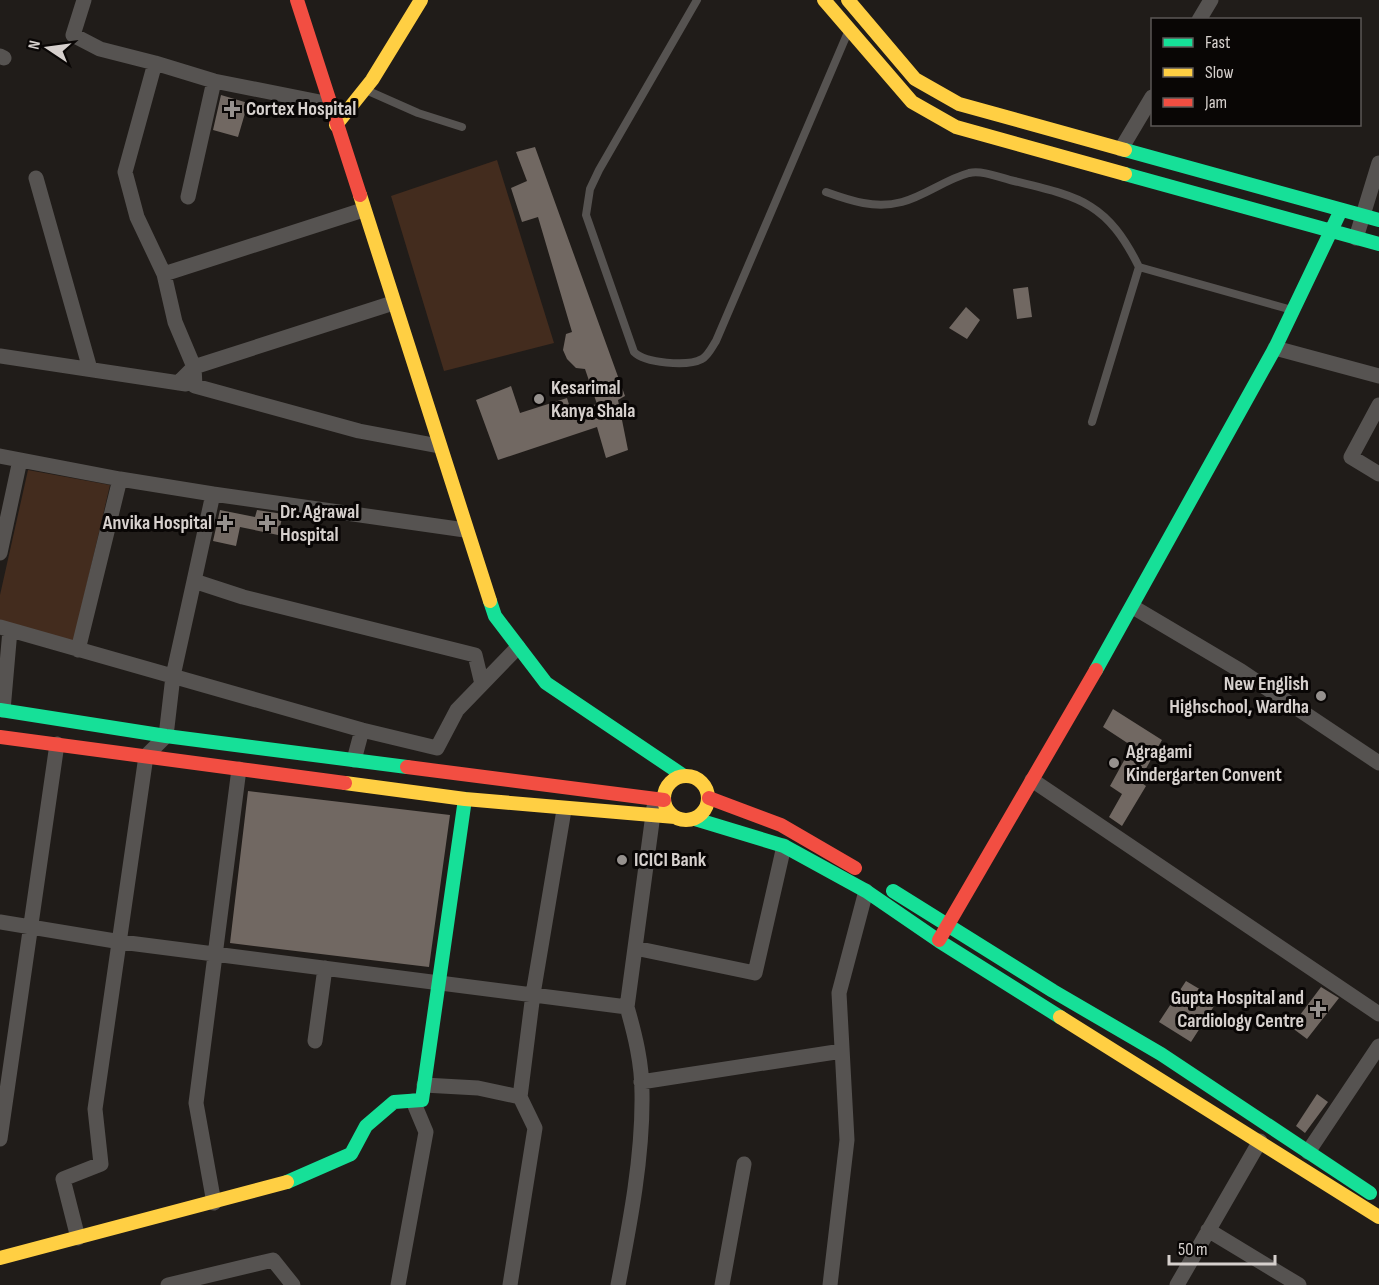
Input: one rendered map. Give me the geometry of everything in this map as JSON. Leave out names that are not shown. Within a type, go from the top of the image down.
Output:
[{"type":"main road","points":[[297,0],[465,530],[495,616],[546,683],[684,776],[697,778],[703,782],[709,798],[706,809],[695,819]]},
{"type":"main road","points":[[336,125],[364,90],[421,0]]},
{"type":"main road","points":[[824,0],[912,102],[956,127],[1379,244]]},
{"type":"main road","points":[[848,0],[862,9],[915,79],[959,104],[1379,220]]},
{"type":"main road","points":[[939,941],[1133,607],[1275,348],[1333,231],[1341,210]]},
{"type":"main road","points":[[2,710],[166,736],[655,799],[675,818]]},
{"type":"main road","points":[[0,737],[465,799],[564,810],[681,820],[695,819],[784,846],[866,891],[939,941],[1260,1141],[1283,1159],[1379,1217]]},
{"type":"main road","points":[[655,799],[671,767]]},
{"type":"main road","points":[[655,799],[664,793],[671,781],[684,776]]},
{"type":"main road","points":[[709,798],[796,832],[1161,1054],[1379,1199]]},
{"type":"main road","points":[[0,1258],[279,1186],[351,1154],[366,1126],[394,1102],[422,1100],[465,799]]},
{"type":"street","points":[[84,0],[73,35],[100,49],[214,81],[330,104]]},
{"type":"street","points":[[1200,18],[1210,0]]},
{"type":"street","points":[[155,63],[125,172],[137,218],[164,274],[175,322],[194,367],[195,386]]},
{"type":"street","points":[[188,197],[214,81]]},
{"type":"street","points":[[1121,149],[1151,99]]},
{"type":"street","points":[[1356,238],[1379,163]]},
{"type":"street","points":[[36,178],[90,369]]},
{"type":"street","points":[[164,274],[363,210]]},
{"type":"street","points":[[178,383],[194,367],[393,303]]},
{"type":"street","points":[[1275,348],[1379,376]]},
{"type":"street","points":[[0,356],[195,386],[358,431],[439,446]]},
{"type":"street","points":[[1379,405],[1351,457],[1379,474]]},
{"type":"street","points":[[0,456],[213,494],[465,530]]},
{"type":"street","points":[[0,553],[20,460]]},
{"type":"street","points":[[78,650],[120,479]]},
{"type":"street","points":[[78,1238],[63,1179],[101,1164],[95,1109],[147,756],[166,736],[172,676],[213,494]]},
{"type":"street","points":[[194,581],[243,597],[475,655],[482,684]]},
{"type":"street","points":[[1133,607],[1241,671],[1379,763]]},
{"type":"street","points":[[2,710],[5,629],[363,730],[437,748]]},
{"type":"street","points":[[435,771],[437,748],[457,710],[518,646]]},
{"type":"street","points":[[354,760],[363,730]]},
{"type":"street","points":[[0,1139],[28,928],[57,744]]},
{"type":"street","points":[[214,1203],[196,1103],[239,769]]},
{"type":"street","points":[[1032,780],[1379,1014]]},
{"type":"street","points":[[618,1285],[636,1170],[641,1083],[638,1047],[627,1007],[655,799]]},
{"type":"street","points":[[510,1285],[535,1128],[520,1097],[533,994],[564,810]]},
{"type":"street","points":[[635,948],[755,973],[784,846]]},
{"type":"street","points":[[830,1285],[847,1140],[839,993],[866,891]]},
{"type":"street","points":[[0,922],[121,942],[627,1007]]},
{"type":"street","points":[[315,1041],[325,968]]},
{"type":"street","points":[[1308,1152],[1379,1046]]},
{"type":"street","points":[[641,1083],[842,1051]]},
{"type":"street","points":[[424,1085],[478,1088],[520,1097]]},
{"type":"street","points":[[398,1285],[426,1132],[413,1101]]},
{"type":"street","points":[[1177,1285],[1260,1141]]},
{"type":"street","points":[[722,1285],[744,1164]]},
{"type":"street","points":[[1208,1230],[1299,1285]]},
{"type":"street","points":[[168,1285],[273,1260],[293,1285]]},
{"type":"lane","points":[[697,0],[599,170],[586,204],[586,215],[634,352],[640,359],[652,362],[695,362],[704,358],[716,341],[849,28],[862,9]]},
{"type":"lane","points":[[364,90],[418,113],[462,128]]},
{"type":"lane","points":[[826,192],[858,203],[901,202],[970,173],[1048,189],[1075,198],[1098,210],[1124,237],[1138,267],[1092,422]]},
{"type":"lane","points":[[1138,267],[1294,310]]},
{"type":"shaded area","points":[[497,160],[554,343],[444,371],[391,196]]},
{"type":"shaded area","points":[[28,470],[110,485],[72,648],[0,621],[0,595]]},
{"type":"building","points":[[221,95],[248,103],[238,137],[213,130]]},
{"type":"building","points":[[535,147],[625,396],[618,400],[628,450],[606,458],[597,427],[498,460],[476,400],[511,386],[520,413],[567,398],[571,411],[597,404],[585,369],[576,368],[567,359],[563,350],[566,334],[572,332],[538,217],[522,222],[511,188],[527,181],[516,152]]},
{"type":"building","points":[[1028,287],[1032,317],[1017,319],[1013,289]]},
{"type":"building","points":[[966,307],[980,320],[967,339],[949,328]]},
{"type":"building","points":[[220,510],[255,517],[257,510],[283,514],[278,535],[240,527],[236,546],[213,541]]},
{"type":"building","points":[[1113,709],[1162,740],[1139,781],[1146,786],[1122,826],[1109,817],[1122,794],[1110,786],[1132,746],[1103,727]]},
{"type":"building","points":[[248,791],[450,815],[429,967],[230,943]]},
{"type":"building","points":[[1186,981],[1218,1000],[1191,1042],[1159,1022]]},
{"type":"building","points":[[1321,987],[1339,998],[1307,1039],[1291,1027]]},
{"type":"building","points":[[1317,1094],[1328,1102],[1305,1133],[1296,1126]]},
{"type":"traffic: fast","points":[[1125,150],[1379,220]]},
{"type":"traffic: fast","points":[[1125,174],[1379,244]]},
{"type":"traffic: fast","points":[[1096,670],[1275,348],[1341,210]]},
{"type":"traffic: fast","points":[[490,601],[495,616],[546,683],[684,776]]},
{"type":"traffic: fast","points":[[0,710],[166,736],[407,767]]},
{"type":"traffic: fast","points":[[287,1182],[351,1154],[366,1126],[394,1102],[422,1100],[465,799]]},
{"type":"traffic: fast","points":[[695,819],[784,846],[866,891],[939,941],[1060,1017]]},
{"type":"traffic: fast","points":[[893,891],[1053,991],[1161,1054],[1370,1193]]},
{"type":"traffic: slow","points":[[336,125],[372,80],[421,0]]},
{"type":"traffic: slow","points":[[824,0],[912,102],[956,127],[1125,174]]},
{"type":"traffic: slow","points":[[848,0],[915,79],[959,104],[1125,150]]},
{"type":"traffic: slow","points":[[360,195],[490,601]]},
{"type":"traffic: slow","points":[[686,776],[695,777],[702,782],[707,789],[708,798],[707,807],[702,814],[695,819],[686,820],[677,819],[670,814],[665,807],[664,798],[665,789],[670,782],[677,777],[686,776]]},
{"type":"traffic: slow","points":[[345,783],[465,799],[675,817]]},
{"type":"traffic: slow","points":[[1060,1017],[1379,1217]]},
{"type":"traffic: slow","points":[[0,1258],[287,1182]]},
{"type":"traffic: jam","points":[[297,0],[360,195]]},
{"type":"traffic: jam","points":[[939,940],[1096,670]]},
{"type":"traffic: jam","points":[[0,737],[345,783]]},
{"type":"traffic: jam","points":[[407,767],[664,800]]},
{"type":"traffic: jam","points":[[709,798],[781,825],[855,868]]},
{"type":"place","name":"Cortex Hospital","points":[[232,109]]},
{"type":"place","name":"Kesarimal Kanya Shala","points":[[539,399]]},
{"type":"place","name":"Anvika Hospital","points":[[225,523]]},
{"type":"place","name":"Dr. Agrawal Hospital","points":[[267,523]]},
{"type":"place","name":"New English Highschool, Wardha","points":[[1321,696]]},
{"type":"place","name":"Agragami Kindergarten Convent","points":[[1114,763]]},
{"type":"place","name":"ICICI Bank","points":[[622,860]]},
{"type":"place","name":"Gupta Hospital and Cardiology Centre","points":[[1318,1009]]}]
